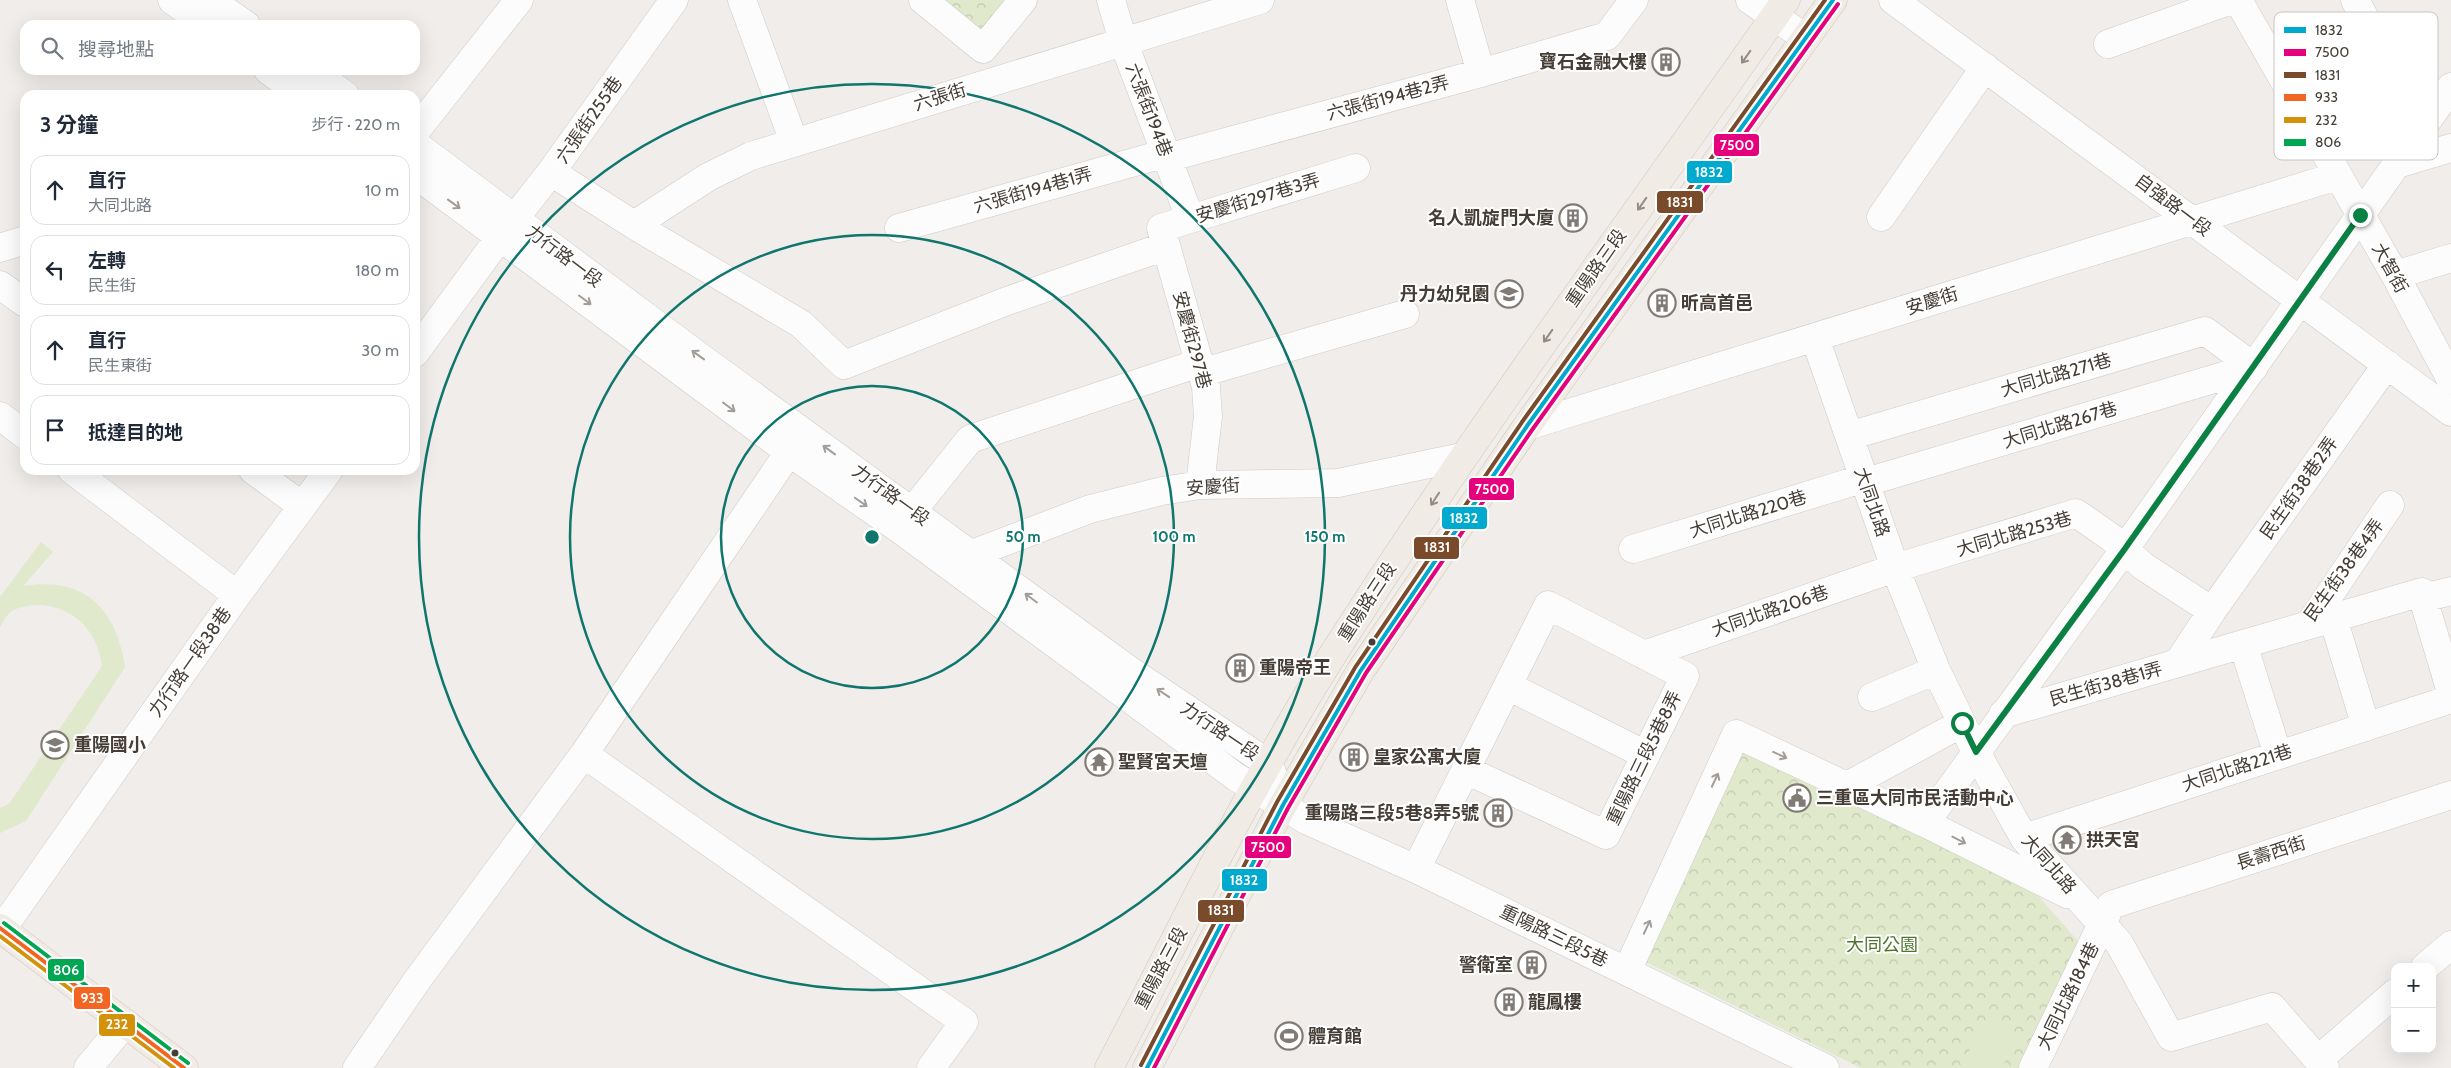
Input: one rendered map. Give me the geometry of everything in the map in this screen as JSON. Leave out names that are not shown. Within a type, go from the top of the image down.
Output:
[{"type":"main road","name":"重陽路三段","points":[[1147,1068],[1283,805],[1362,670],[1526,426],[1833,0]]},
{"type":"main road","name":"重陽路三段","points":[[1109,1068],[1255,789],[1328,662],[1462,457],[1780,8]]},
{"type":"main road","points":[[1,928],[184,1068]]},
{"type":"street","points":[[172,0],[200,20]]},
{"type":"street","points":[[210,0],[239,20]]},
{"type":"street","points":[[420,126],[519,0]]},
{"type":"street","name":"六張街255巷","points":[[507,228],[551,172],[674,0]]},
{"type":"street","points":[[742,0],[794,142]]},
{"type":"street","points":[[923,0],[983,49],[1023,0]]},
{"type":"street","name":"六張街194巷","points":[[1111,0],[1123,41],[1190,218]]},
{"type":"street","name":"六張街","points":[[634,225],[708,177],[751,156],[1260,0]]},
{"type":"street","points":[[1460,0],[1481,73]]},
{"type":"street","name":"六張街194巷2弄","points":[[1167,158],[1481,73],[1607,36],[1634,0]]},
{"type":"street","points":[[1750,0],[1780,8],[1806,38]]},
{"type":"street","name":"自強路一段","points":[[1893,0],[2194,220],[2451,412]]},
{"type":"street","points":[[2108,44],[2231,0]]},
{"type":"street","name":"大智街","points":[[2238,0],[2274,64]]},
{"type":"street","points":[[2355,0],[2361,12]]},
{"type":"street","points":[[1881,217],[1985,67]]},
{"type":"street","points":[[275,75],[295,90]]},
{"type":"street","points":[[317,75],[339,90]]},
{"type":"street","points":[[2438,105],[2451,87]]},
{"type":"street","points":[[2438,152],[2451,148]]},
{"type":"street","name":"力行路一段","points":[[420,149],[507,228],[789,452],[905,519],[972,554],[1128,670],[1269,764],[1283,805]]},
{"type":"street","name":"六張街194巷1弄","points":[[899,228],[1156,156],[1167,158]]},
{"type":"street","name":"大智街","points":[[2328,160],[2447,365]]},
{"type":"street","points":[[1925,823],[2124,550],[2400,160]]},
{"type":"street","points":[[2397,164],[2410,160]]},
{"type":"street","name":"安慶街297巷3弄","points":[[634,225],[800,324],[844,365],[1007,302],[1163,237],[1190,218],[1356,168]]},
{"type":"street","points":[[551,172],[634,225]]},
{"type":"street","name":"安慶街","points":[[1526,426],[2337,176]]},
{"type":"street","name":"力行路一段","points":[[420,177],[507,228],[905,519],[1255,789],[1283,805]]},
{"type":"street","points":[[420,338],[507,228]]},
{"type":"street","name":"安慶街297巷","points":[[1163,237],[1206,387],[1208,416],[1200,485]]},
{"type":"street","points":[[0,248],[20,242]]},
{"type":"street","points":[[2395,275],[2451,258]]},
{"type":"street","points":[[0,285],[20,299]]},
{"type":"street","points":[[905,519],[970,439],[1199,363],[1211,370],[1405,314]]},
{"type":"street","name":"大同北路271巷","points":[[1849,436],[2205,331],[2254,367]]},
{"type":"street","name":"大同北路","points":[[1815,338],[1895,568],[1936,670],[1976,752],[2024,838],[2120,943],[2171,1037],[2272,1007],[2322,1064]]},
{"type":"street","name":"民生街38巷2弄","points":[[2212,611],[2386,364]]},
{"type":"street","name":"大同北路267巷","points":[[1865,481],[2254,367]]},
{"type":"street","points":[[0,416],[20,430]]},
{"type":"street","points":[[357,1068],[418,980],[584,754],[789,452]]},
{"type":"street","name":"安慶街","points":[[972,554],[1090,509],[1162,491],[1200,485],[1338,483],[1462,457]]},
{"type":"street","points":[[79,475],[237,595]]},
{"type":"street","points":[[260,475],[302,506]]},
{"type":"street","name":"力行路一段38巷","points":[[1,928],[237,595],[325,475]]},
{"type":"street","name":"大同北路220巷","points":[[1632,549],[1854,481],[1865,481]]},
{"type":"street","name":"民生街38巷4弄","points":[[2178,663],[2321,621],[2390,505]]},
{"type":"street","name":"大同北路253巷","points":[[1895,568],[2076,513],[2112,538],[2124,550]]},
{"type":"street","points":[[2124,550],[2143,566],[2212,611]]},
{"type":"street","name":"大同北路206巷","points":[[1644,654],[1895,568]]},
{"type":"street","points":[[2423,598],[2451,590]]},
{"type":"street","points":[[2366,727],[2321,621],[2422,592],[2451,692]]},
{"type":"street","points":[[1416,869],[1548,605],[1644,654]]},
{"type":"street","name":"民生街38巷1弄","points":[[2003,714],[2178,663],[2212,611]]},
{"type":"street","points":[[2243,644],[2278,756]]},
{"type":"street","name":"重陽路三段5巷8弄","points":[[1466,770],[1606,835],[1685,676],[1644,654]]},
{"type":"street","points":[[1872,697],[1936,670]]},
{"type":"street","points":[[1508,686],[1646,755]]},
{"type":"street","name":"大同北路221巷","points":[[2024,838],[2451,699]]},
{"type":"street","points":[[1847,786],[1962,723]]},
{"type":"street","points":[[1627,972],[1736,734],[1925,823],[2082,901]]},
{"type":"street","points":[[584,754],[964,1022],[931,1068]]},
{"type":"street","name":"長壽西街","points":[[2103,924],[2111,905],[2451,795]]},
{"type":"street","name":"重陽路三段5巷","points":[[1283,805],[1306,820],[1416,869],[1816,1066]]},
{"type":"street","name":"大同北路184巷","points":[[2033,1068],[2103,924]]},
{"type":"street","points":[[2430,963],[2451,944]]},
{"type":"street","points":[[2322,1064],[2391,997]]},
{"type":"street","points":[[88,1068],[125,1023]]},
{"type":"green space","points":[[941,0],[1015,0],[987,36]]},
{"type":"green space","points":[[41,542],[53,552],[23,586],[45,584],[63,586],[80,591],[94,600],[105,612],[114,628],[121,646],[125,667],[26,821],[0,833],[0,808],[9,804],[102,666],[96,643],[90,633],[83,624],[65,611],[42,605],[23,607],[10,612],[0,627],[0,597]]},
{"type":"green space","name":"大同公園","points":[[1746,747],[2026,882],[2084,948],[2023,1068],[1861,1068],[1646,962]]},
{"type":"green space","points":[[1987,1021],[2018,1039],[2001,1068],[1979,1068],[1964,1059]]},
{"type":"transit line","name":"1831","points":[[1141,1065],[1277,802],[1356,666],[1522,422],[1825,0]]},
{"type":"transit line","name":"1832","points":[[1147,1068],[1283,805],[1361,670],[1527,426],[1833,0]]},
{"type":"transit line","name":"7500","points":[[1154,1068],[1288,808],[1366,673],[1532,430],[1838,4]]},
{"type":"transit line","name":"806","points":[[4,923],[188,1063]]},
{"type":"transit line","name":"933","points":[[0,928],[184,1068]]},
{"type":"transit line","name":"232","points":[[0,936],[174,1068]]},
{"type":"place","name":"寶石金融大樓","points":[[1666,62]]},
{"type":"place","name":"名人凱旋門大廈","points":[[1573,218]]},
{"type":"place","name":"丹力幼兒園","points":[[1509,294]]},
{"type":"place","name":"昕高首邑","points":[[1662,303]]},
{"type":"place","name":"重陽帝王","points":[[1240,668]]},
{"type":"place","name":"重陽國小","points":[[55,745]]},
{"type":"place","name":"皇家公寓大廈","points":[[1354,757]]},
{"type":"place","name":"聖賢宮天壇","points":[[1099,762]]},
{"type":"place","name":"三重區大同市民活動中心","points":[[1797,798]]},
{"type":"place","name":"重陽路三段5巷8弄5號","points":[[1498,813]]},
{"type":"place","name":"拱天宮","points":[[2067,840]]},
{"type":"place","name":"警衛室","points":[[1532,965]]},
{"type":"place","name":"龍鳳樓","points":[[1509,1002]]},
{"type":"place","name":"體育館","points":[[1289,1036]]},
{"type":"route","points":[[1962,723],[1976,752],[2124,550],[2360,215]]}]
